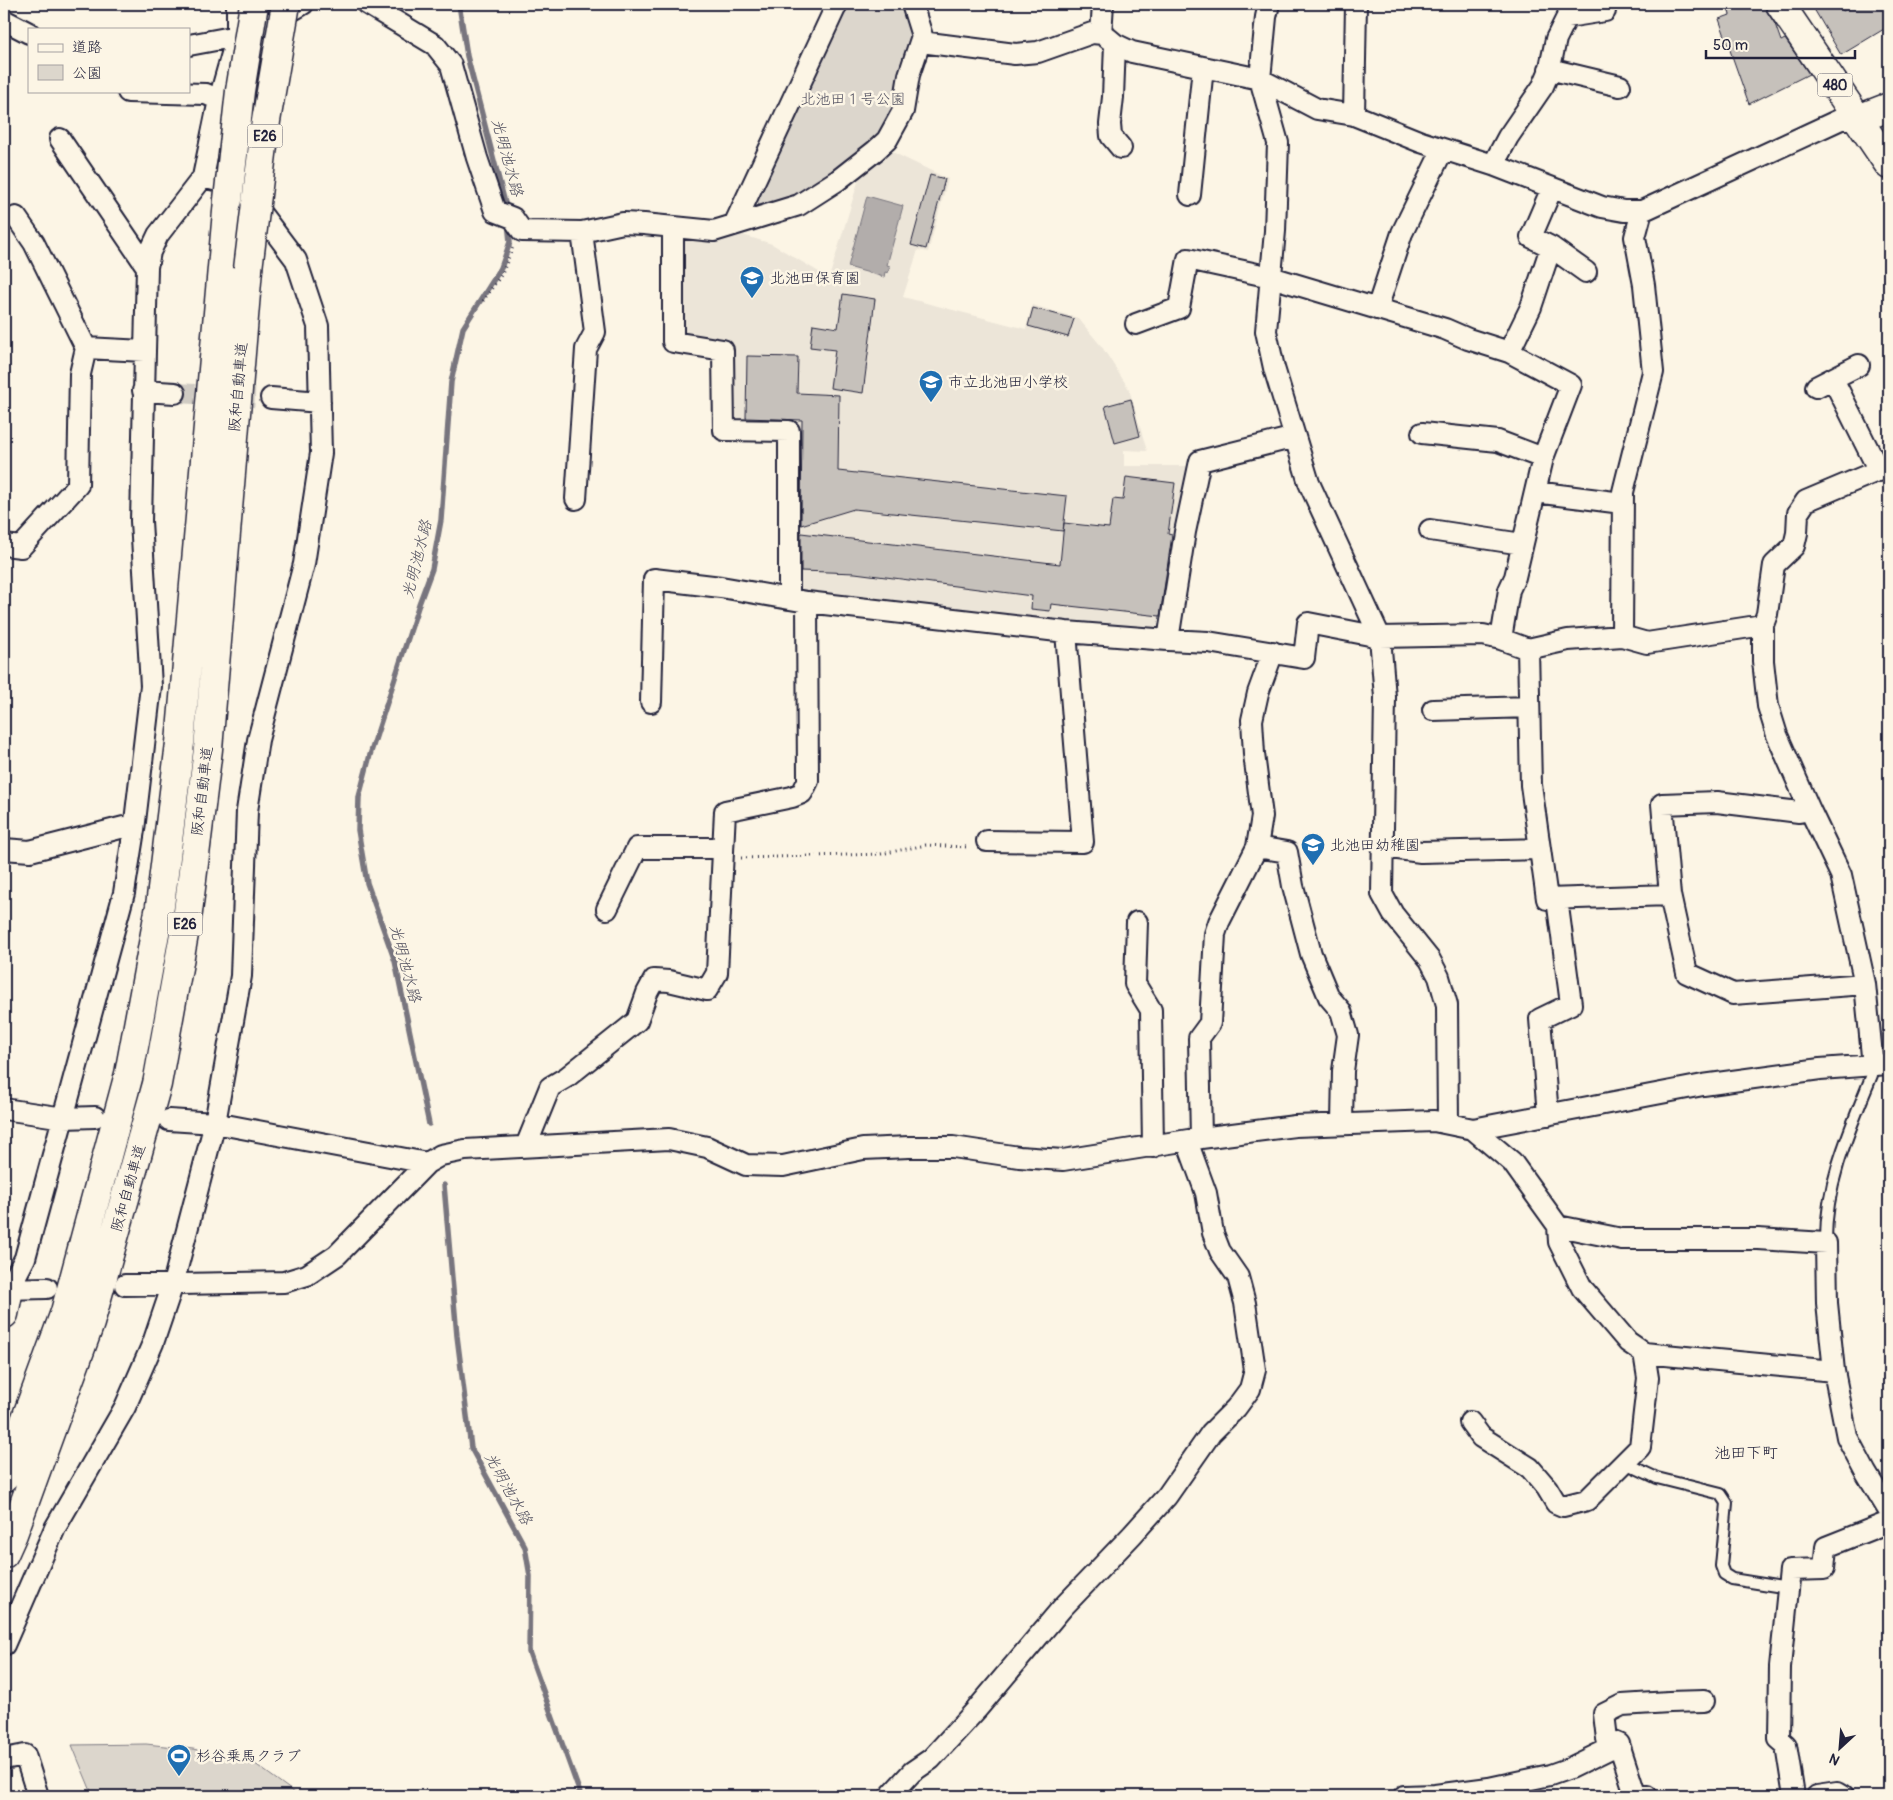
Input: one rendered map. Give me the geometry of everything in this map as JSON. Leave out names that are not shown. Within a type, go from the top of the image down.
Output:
[{"type":"main road","name":"阪和自動車道","points":[[4,1478],[68,1302],[129,1074],[160,906],[180,742],[228,200],[240,91],[254,4]]},
{"type":"main road","name":"阪和自動車道","points":[[4,1554],[90,1323],[157,1084],[188,912],[208,749],[248,269],[266,121],[286,4]]},
{"type":"main road","name":"480","points":[[1780,4],[1889,165]]},
{"type":"main road","points":[[1858,119],[1889,107]]},
{"type":"street","points":[[6,1297],[25,1258],[124,893],[134,830],[151,686],[141,521],[147,267],[150,252],[158,235],[203,177],[219,100],[237,36],[237,4]]},
{"type":"street","points":[[190,45],[237,36],[273,22],[303,4]]},
{"type":"street","points":[[367,4],[435,44],[451,65],[477,158],[510,220],[582,232],[623,223],[714,231],[798,205],[838,180],[887,140],[904,111],[909,75],[922,36],[912,4]]},
{"type":"street","points":[[734,225],[838,4]]},
{"type":"street","points":[[1103,4],[1113,97],[1110,124],[1112,136],[1121,148]]},
{"type":"street","points":[[1269,4],[1260,80],[1278,142],[1275,231],[1266,332],[1274,368],[1309,483],[1380,637],[1385,697],[1382,894],[1393,914],[1430,960],[1439,977],[1447,1005],[1448,1123]]},
{"type":"street","points":[[1354,115],[1356,4]]},
{"type":"street","points":[[1493,165],[1508,137],[1543,86],[1550,69],[1556,40],[1566,17],[1605,11]]},
{"type":"street","points":[[4,20],[28,32]]},
{"type":"street","points":[[921,42],[1015,54],[1038,52],[1092,33],[1132,52],[1260,80],[1316,109],[1354,115],[1602,207],[1624,211],[1642,210],[1841,119],[1858,119]]},
{"type":"street","points":[[1190,195],[1203,68]]},
{"type":"street","points":[[1550,69],[1620,86]]},
{"type":"street","points":[[140,92],[206,94],[219,100]]},
{"type":"street","points":[[60,139],[147,267]]},
{"type":"street","points":[[1377,309],[1402,233],[1443,149]]},
{"type":"street","points":[[4,1644],[56,1528],[125,1407],[153,1344],[173,1284],[215,1123],[241,976],[247,811],[258,740],[304,564],[320,453],[318,326],[296,260],[240,188],[203,177]]},
{"type":"street","points":[[1552,188],[1531,237],[1550,247],[1586,272]]},
{"type":"street","points":[[1622,636],[1623,492],[1653,372],[1644,285],[1635,237],[1642,210]]},
{"type":"street","points":[[4,545],[21,547],[78,486],[80,374],[86,348],[34,243],[16,217]]},
{"type":"street","points":[[526,1146],[550,1087],[567,1077],[637,1021],[654,980],[669,981],[707,990],[717,973],[725,811],[792,797],[802,793],[808,781],[789,431],[724,430],[723,350],[673,342],[673,226]]},
{"type":"street","points":[[576,499],[586,350],[595,332],[582,232]]},
{"type":"street","points":[[1509,352],[1531,307],[1550,247]]},
{"type":"street","points":[[1136,324],[1178,308],[1188,259],[1271,277],[1445,329],[1468,339],[1509,352],[1571,385],[1543,458],[1515,576],[1509,590],[1501,639]]},
{"type":"street","points":[[86,348],[144,351]]},
{"type":"street","points":[[125,1285],[284,1282],[307,1275],[337,1255],[427,1163],[441,1155],[465,1150],[670,1139],[707,1147],[746,1164],[783,1166],[863,1149],[909,1147],[953,1147],[1019,1158],[1063,1160],[1194,1139],[1295,1126],[1434,1121],[1473,1129],[1703,1085],[1820,1069],[1881,1065],[1841,875],[1777,735],[1768,706],[1763,661],[1763,625],[1767,614],[1774,565],[1794,546],[1798,513],[1806,501],[1884,468],[1824,383],[1859,365]]},
{"type":"street","points":[[143,391],[175,393]]},
{"type":"street","points":[[271,398],[320,402]]},
{"type":"street","points":[[1422,433],[1498,441],[1543,458]]},
{"type":"street","points":[[1168,640],[1184,532],[1200,461],[1295,437]]},
{"type":"street","points":[[1535,492],[1622,503]]},
{"type":"street","points":[[1430,530],[1522,544]]},
{"type":"street","points":[[650,702],[654,579],[721,587],[798,601],[1066,632],[1208,642],[1304,658],[1308,623],[1380,637],[1483,635],[1501,639],[1528,649],[1568,640],[1622,636],[1647,643],[1763,625]]},
{"type":"street","points":[[986,841],[1083,842],[1066,632]]},
{"type":"street","points":[[1528,649],[1531,785],[1547,899],[1670,895]]},
{"type":"street","points":[[890,1796],[912,1772],[938,1752],[1063,1607],[1167,1496],[1211,1433],[1236,1408],[1250,1388],[1255,1370],[1245,1303],[1238,1278],[1220,1251],[1213,1233],[1194,1139],[1199,1038],[1210,1023],[1216,934],[1219,922],[1258,847],[1262,816],[1254,754],[1252,720],[1258,692],[1273,652]]},
{"type":"street","points":[[1433,710],[1529,707]]},
{"type":"street","points":[[1810,810],[1799,812],[1717,802],[1662,804],[1670,895],[1687,973],[1733,994],[1865,984]]},
{"type":"street","points":[[4,849],[30,851],[124,828],[134,830]]},
{"type":"street","points":[[1258,847],[1287,852],[1292,886],[1311,954],[1329,997],[1341,1011],[1348,1036],[1343,1070],[1342,1123]]},
{"type":"street","points":[[607,909],[637,848],[723,853]]},
{"type":"street","points":[[1383,848],[1421,852],[1540,849]]},
{"type":"street","points":[[1548,1115],[1540,1019],[1571,1004],[1557,899]]},
{"type":"street","points":[[1138,922],[1135,984],[1151,1010],[1153,1147]]},
{"type":"street","points":[[4,1109],[64,1118],[95,1118]]},
{"type":"street","points":[[169,1120],[215,1123],[427,1163]]},
{"type":"street","points":[[1473,1129],[1512,1162],[1558,1226],[1558,1242],[1582,1288],[1628,1342],[1644,1353],[1834,1371]]},
{"type":"street","points":[[1558,1226],[1622,1238],[1758,1239],[1826,1243],[1827,1302],[1834,1371],[1847,1437],[1889,1511]]},
{"type":"street","points":[[6,1297],[47,1288]]},
{"type":"street","points":[[1470,1422],[1481,1437],[1530,1468],[1547,1488],[1556,1503],[1563,1506],[1587,1500],[1640,1447],[1648,1378],[1644,1353]]},
{"type":"street","points":[[1794,1796],[1786,1745],[1779,1739],[1780,1667],[1790,1570],[1824,1569],[1826,1546],[1889,1522]]},
{"type":"street","points":[[1647,1796],[1635,1794],[1619,1744],[1607,1739],[1604,1714],[1622,1705],[1704,1701]]},
{"type":"street","points":[[1404,1796],[1435,1795],[1489,1788],[1550,1775],[1570,1768],[1619,1744]]},
{"type":"street","points":[[4,1759],[24,1755],[38,1796]]},
{"type":"street","points":[[1817,1796],[1837,1793],[1842,1796]]},
{"type":"lane","points":[[1826,1243],[1833,1187],[1845,1141],[1872,1075],[1881,1065]]},
{"type":"lane","points":[[1625,1463],[1657,1478],[1721,1494],[1727,1503],[1721,1566],[1724,1574],[1732,1579],[1788,1588]]},
{"type":"path","points":[[483,300],[502,274],[515,240],[510,220]]},
{"type":"path","points":[[723,853],[881,854],[926,845],[967,847],[986,841]]},
{"type":"shaded area","name":"市立北池田小学校","points":[[886,149],[948,179],[928,252],[918,250],[903,297],[1026,329],[1032,305],[1078,318],[1102,347],[1129,389],[1147,451],[1124,450],[1124,466],[1189,466],[1160,636],[806,596],[794,585],[794,425],[733,424],[727,418],[730,341],[686,339],[677,332],[680,236],[713,239],[740,234],[772,244],[829,278],[861,172]]},
{"type":"shaded area","points":[[867,196],[903,206],[887,265],[890,266],[888,273],[885,272],[884,277],[848,267]]},
{"type":"green space","name":"北池田１号公園","points":[[849,4],[903,4],[912,35],[894,116],[879,139],[796,195],[761,209],[757,202]]},
{"type":"green space","name":"杉谷乗馬クラブ","points":[[146,1744],[193,1749],[254,1763],[299,1796],[93,1796],[72,1745]]},
{"type":"building","points":[[1727,4],[1765,4],[1781,41],[1785,39],[1809,74],[1749,104],[1719,19],[1730,15]]},
{"type":"building","points":[[1823,4],[1838,4],[1843,11],[1855,4],[1889,4],[1889,26],[1841,55],[1814,9]]},
{"type":"building","points":[[930,175],[945,179],[926,249],[911,245]]},
{"type":"building","points":[[843,294],[875,299],[863,393],[830,388],[835,350],[810,347],[813,324],[838,328]]},
{"type":"building","points":[[1033,308],[1074,319],[1068,337],[1028,326]]},
{"type":"building","points":[[747,356],[798,357],[797,393],[839,395],[838,471],[1067,496],[1063,531],[854,509],[801,525],[802,420],[746,418]]},
{"type":"building","points":[[1131,399],[1140,436],[1115,443],[1105,406]]},
{"type":"building","points":[[1126,477],[1175,483],[1168,534],[1172,535],[1160,616],[1051,604],[1050,611],[1031,609],[1032,596],[855,573],[801,571],[801,533],[1060,564],[1064,523],[1109,528],[1113,499],[1123,500]]},
{"type":"waterway","name":"光明池水路","points":[[459,4],[467,56],[507,211]]},
{"type":"waterway","name":"光明池水路","points":[[429,1124],[395,961],[367,883],[358,830],[359,797],[370,755],[432,569],[441,520],[451,382],[463,328],[501,268],[510,242],[508,222]]},
{"type":"waterway","name":"光明池水路","points":[[444,1185],[457,1336],[471,1448],[525,1547],[530,1576],[529,1652],[581,1796]]},
{"type":"tunnel","points":[[175,393],[271,398]]},
{"type":"place","name":"北池田保育園","points":[[752,299]]},
{"type":"place","name":"市立北池田小学校","points":[[931,403]]},
{"type":"place","name":"北池田幼稚園","points":[[1313,866]]},
{"type":"place","name":"杉谷乗馬クラブ","points":[[179,1777]]},
{"type":"district","name":"池田下町","points":[[1746,1452]]}]
